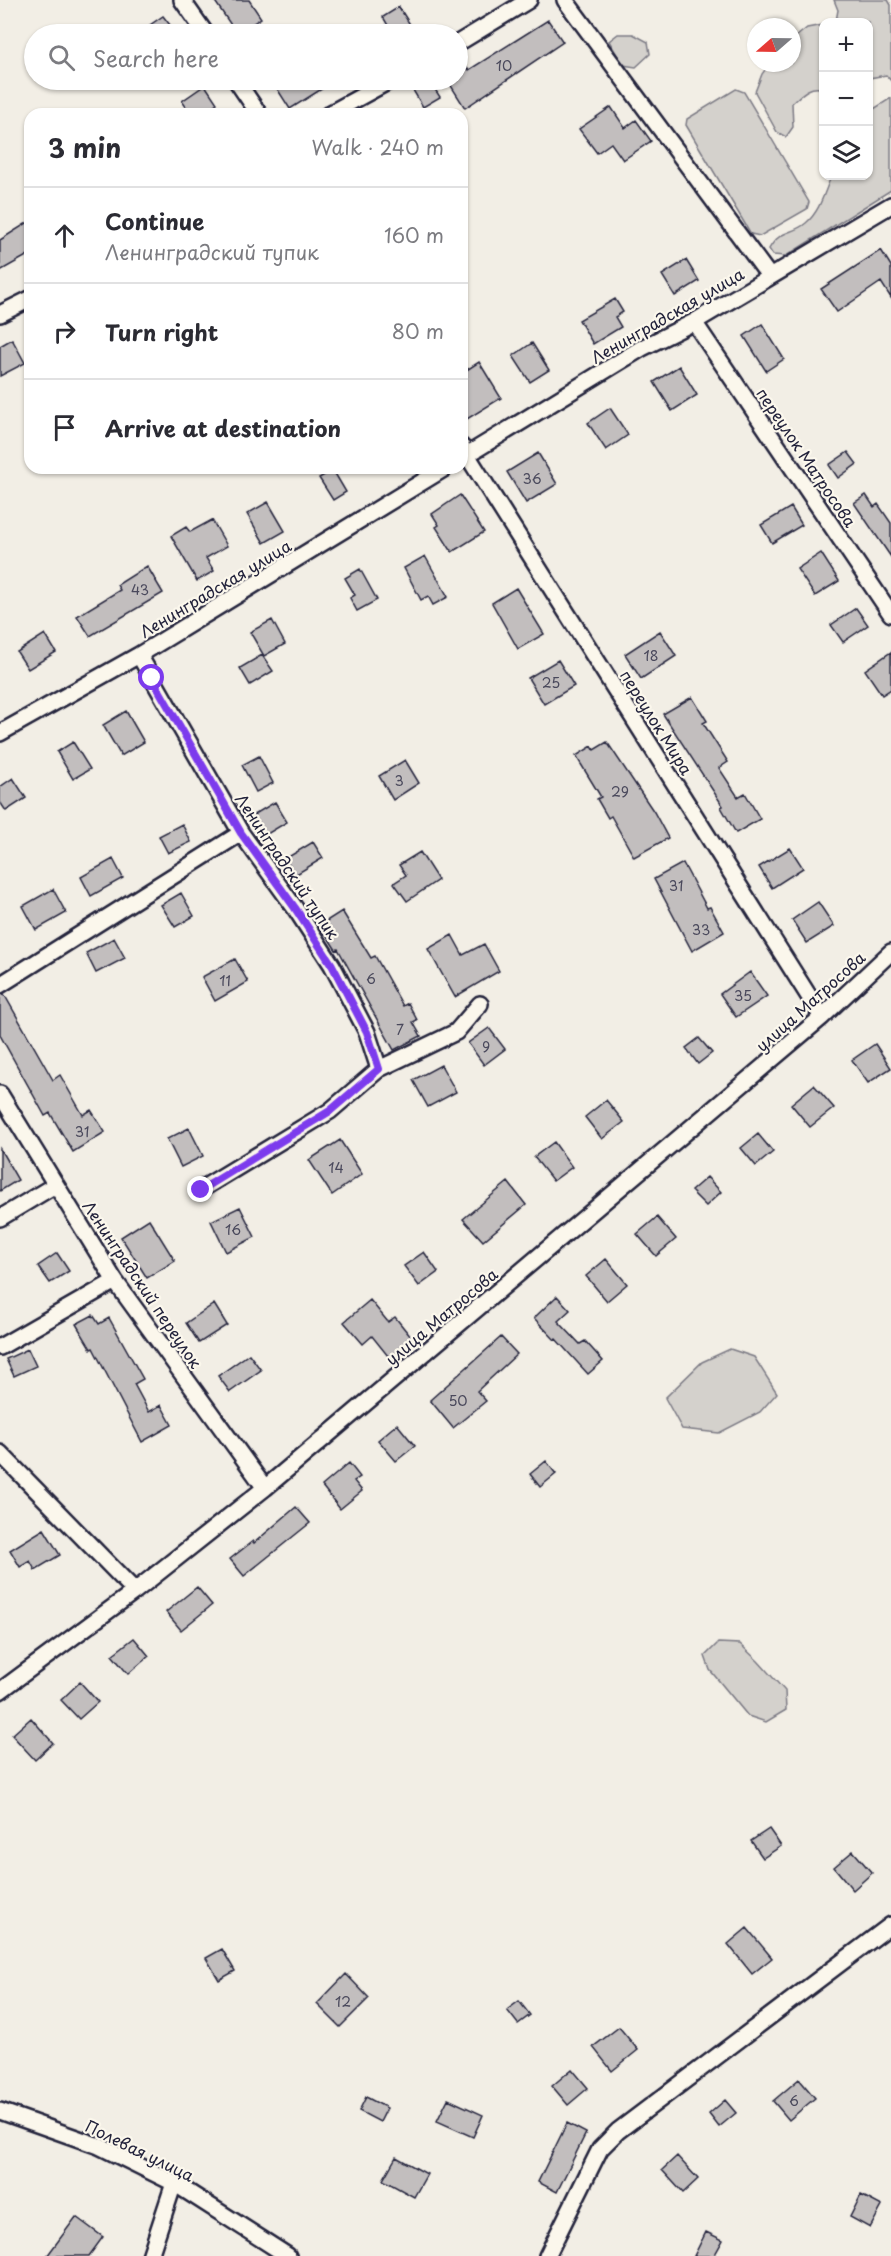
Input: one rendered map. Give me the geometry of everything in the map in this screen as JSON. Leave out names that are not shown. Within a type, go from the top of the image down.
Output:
[{"type":"street","points":[[182,0],[199,24]]},
{"type":"street","points":[[468,37],[530,0]]},
{"type":"street","points":[[565,0],[770,277]]},
{"type":"street","points":[[243,90],[255,108]]},
{"type":"street","points":[[340,108],[373,90]]},
{"type":"street","name":"Ленинградская улица","points":[[468,451],[642,348],[694,322],[891,205]]},
{"type":"street","points":[[0,314],[24,302]]},
{"type":"street","name":"переулок Матросова","points":[[694,322],[891,614]]},
{"type":"street","name":"переулок Мира","points":[[468,459],[822,1017]]},
{"type":"street","name":"Ленинградская улица","points":[[0,733],[139,655],[435,474]]},
{"type":"street","name":"Ленинградский тупик","points":[[139,655],[241,833],[295,908],[332,965],[367,1032],[379,1069]]},
{"type":"street","points":[[0,986],[241,833]]},
{"type":"street","name":"улица Матросова","points":[[0,1691],[135,1591],[265,1488],[822,1017],[891,952]]},
{"type":"street","points":[[201,1190],[330,1111],[379,1069],[456,1032],[480,1004]]},
{"type":"street","name":"Ленинградский переулок","points":[[0,1094],[115,1281],[265,1488]]},
{"type":"street","points":[[0,1218],[55,1185]]},
{"type":"street","points":[[0,1347],[115,1281]]},
{"type":"street","points":[[0,1453],[135,1591]]},
{"type":"street","points":[[547,2256],[600,2149],[618,2131],[891,1925]]},
{"type":"street","name":"Полевая улица","points":[[0,2111],[99,2146],[174,2183],[288,2256]]},
{"type":"street","points":[[150,2256],[174,2183]]},
{"type":"shaded area","points":[[834,0],[888,0],[891,5],[891,81],[886,75],[873,77],[873,18],[837,18],[838,10]]},
{"type":"shaded area","points":[[819,26],[819,88],[810,89],[792,103],[793,127],[786,137],[777,132],[755,92],[763,72],[801,72],[801,33],[807,28]]},
{"type":"shaded area","points":[[618,34],[633,34],[648,42],[650,54],[636,67],[623,65],[609,41]]},
{"type":"shaded area","points":[[736,89],[744,92],[809,202],[807,209],[760,236],[751,234],[686,125],[687,119]]},
{"type":"shaded area","points":[[891,98],[891,190],[786,256],[773,255],[769,249],[777,238],[801,227],[815,213],[830,180],[873,180],[873,109]]},
{"type":"shaded area","points":[[730,1349],[754,1357],[777,1393],[760,1412],[719,1433],[682,1429],[665,1398],[702,1362]]},
{"type":"shaded area","points":[[718,1643],[740,1644],[758,1661],[785,1691],[786,1710],[766,1722],[748,1716],[710,1670],[705,1656]]},
{"type":"building","points":[[214,0],[249,0],[261,18],[252,24],[230,24]]},
{"type":"building","points":[[399,7],[410,24],[387,24],[383,17]]},
{"type":"building","points":[[163,16],[169,24],[151,24]]},
{"type":"building","points":[[548,20],[563,42],[465,108],[454,90],[468,90],[468,68],[469,70]]},
{"type":"building","points":[[198,90],[208,90],[217,103],[213,108],[187,108],[182,101]]},
{"type":"building","points":[[278,90],[320,90],[292,108]]},
{"type":"building","points":[[413,90],[435,90],[440,97],[423,107]]},
{"type":"building","points":[[611,107],[625,128],[636,120],[651,141],[623,160],[611,143],[597,153],[579,129]]},
{"type":"building","points":[[24,225],[24,257],[0,271],[0,240]]},
{"type":"building","points":[[881,250],[891,266],[891,298],[881,282],[837,312],[821,289]]},
{"type":"building","points":[[686,260],[699,281],[675,296],[662,275]]},
{"type":"building","points":[[615,299],[623,312],[615,317],[621,327],[593,344],[579,320]]},
{"type":"building","points":[[762,324],[784,359],[766,371],[744,336]]},
{"type":"building","points":[[12,339],[24,364],[0,376],[0,346]]},
{"type":"building","points":[[532,343],[549,370],[530,382],[513,356]]},
{"type":"building","points":[[479,362],[501,398],[468,418],[468,369]]},
{"type":"building","points":[[679,366],[697,395],[672,411],[654,382]]},
{"type":"building","points":[[610,408],[628,435],[606,450],[588,423]]},
{"type":"building","points":[[848,452],[857,464],[838,478],[829,465]]},
{"type":"building","points":[[538,453],[557,484],[526,503],[507,472]]},
{"type":"building","points":[[326,474],[335,474],[346,492],[333,500],[319,478]]},
{"type":"building","points":[[460,495],[484,532],[452,552],[436,527],[439,525],[432,514]]},
{"type":"building","points":[[866,495],[874,507],[878,504],[891,523],[891,557],[854,503]]},
{"type":"building","points":[[268,502],[285,531],[264,543],[247,514]]},
{"type":"building","points":[[791,507],[802,525],[772,543],[761,525]]},
{"type":"building","points":[[212,520],[227,546],[206,558],[214,571],[197,581],[171,536],[186,527],[190,532]]},
{"type":"building","points":[[821,553],[839,581],[815,596],[797,569]]},
{"type":"building","points":[[425,556],[448,597],[433,605],[428,596],[421,600],[404,568]]},
{"type":"building","points":[[147,566],[163,593],[90,636],[77,616],[120,590],[117,585]]},
{"type":"building","points":[[360,569],[377,600],[357,611],[350,598],[355,595],[345,578]]},
{"type":"building","points":[[516,588],[544,634],[518,649],[492,603]]},
{"type":"building","points":[[856,608],[868,625],[843,642],[831,625]]},
{"type":"building","points":[[272,620],[285,644],[264,656],[250,632]]},
{"type":"building","points":[[660,631],[676,656],[641,679],[625,654]]},
{"type":"building","points":[[45,634],[56,652],[28,669],[17,652]]},
{"type":"building","points":[[891,652],[891,689],[882,695],[865,670]]},
{"type":"building","points":[[262,655],[273,671],[250,685],[240,668]]},
{"type":"building","points":[[558,660],[574,686],[544,704],[528,678]]},
{"type":"building","points":[[692,697],[707,721],[703,723],[728,762],[719,768],[738,797],[745,793],[760,819],[736,833],[721,807],[723,806],[663,714]]},
{"type":"building","points":[[126,711],[144,742],[121,756],[103,725]]},
{"type":"building","points":[[73,742],[90,769],[73,779],[57,752]]},
{"type":"building","points":[[607,742],[654,812],[668,838],[634,857],[611,816],[608,818],[597,799],[601,797],[576,756],[592,746],[594,750]]},
{"type":"building","points":[[259,756],[273,783],[256,792],[242,765]]},
{"type":"building","points":[[405,760],[419,783],[393,800],[379,776]]},
{"type":"building","points":[[13,778],[26,798],[6,811],[0,802],[0,787]]},
{"type":"building","points":[[275,802],[287,822],[262,837],[250,817]]},
{"type":"building","points":[[182,824],[191,842],[168,853],[159,836]]},
{"type":"building","points":[[313,842],[323,858],[295,875],[285,859]]},
{"type":"building","points":[[790,848],[803,868],[772,888],[759,867]]},
{"type":"building","points":[[420,852],[438,880],[407,901],[394,883],[406,875],[399,865]]},
{"type":"building","points":[[113,859],[123,878],[91,896],[81,877]]},
{"type":"building","points":[[683,863],[707,908],[710,907],[724,932],[692,951],[654,879]]},
{"type":"building","points":[[53,889],[66,913],[36,930],[23,906]]},
{"type":"building","points":[[181,893],[194,916],[175,927],[161,905]]},
{"type":"building","points":[[818,902],[834,926],[807,943],[792,920]]},
{"type":"building","points":[[342,911],[371,958],[375,956],[403,1006],[408,1003],[417,1020],[413,1022],[421,1036],[394,1050],[338,949],[336,950],[320,925]]},
{"type":"building","points":[[452,935],[463,955],[484,944],[499,971],[455,997],[428,949]]},
{"type":"building","points":[[114,938],[125,958],[96,973],[86,953]]},
{"type":"building","points":[[235,959],[248,982],[215,1001],[202,977]]},
{"type":"building","points":[[750,972],[767,996],[736,1017],[720,994]]},
{"type":"building","points":[[4,994],[53,1080],[60,1075],[83,1115],[91,1110],[105,1132],[73,1152],[50,1113],[45,1116],[0,1035],[0,995]]},
{"type":"building","points":[[489,1028],[505,1049],[484,1065],[468,1043]]},
{"type":"building","points":[[699,1038],[712,1053],[698,1064],[686,1048]]},
{"type":"building","points":[[875,1044],[891,1068],[868,1083],[852,1060]]},
{"type":"building","points":[[441,1065],[456,1092],[428,1107],[413,1080]]},
{"type":"building","points":[[814,1085],[834,1108],[810,1127],[791,1104]]},
{"type":"building","points":[[606,1100],[624,1122],[602,1139],[585,1117]]},
{"type":"building","points":[[189,1128],[203,1156],[181,1167],[167,1139]]},
{"type":"building","points":[[758,1134],[773,1152],[756,1166],[741,1148]]},
{"type":"building","points":[[340,1140],[362,1174],[332,1195],[309,1160]]},
{"type":"building","points":[[554,1142],[572,1167],[553,1181],[534,1157]]},
{"type":"building","points":[[0,1149],[18,1180],[0,1191]]},
{"type":"building","points":[[707,1177],[721,1192],[706,1206],[691,1191]]},
{"type":"building","points":[[508,1182],[526,1205],[483,1241],[463,1219]]},
{"type":"building","points":[[240,1207],[255,1237],[226,1252],[211,1221]]},
{"type":"building","points":[[657,1217],[676,1239],[656,1256],[637,1234]]},
{"type":"building","points":[[149,1219],[175,1261],[147,1278],[121,1237]]},
{"type":"building","points":[[424,1252],[438,1272],[419,1286],[404,1266]]},
{"type":"building","points":[[57,1253],[69,1271],[50,1283],[38,1266]]},
{"type":"building","points":[[606,1259],[627,1284],[607,1301],[586,1276]]},
{"type":"building","points":[[557,1296],[570,1310],[558,1321],[580,1344],[585,1341],[603,1361],[588,1374],[534,1318]]},
{"type":"building","points":[[370,1300],[388,1322],[395,1317],[415,1342],[392,1361],[372,1336],[363,1344],[344,1322]]},
{"type":"building","points":[[214,1304],[227,1325],[199,1343],[186,1323]]},
{"type":"building","points":[[93,1315],[99,1324],[109,1318],[143,1379],[134,1384],[149,1412],[161,1405],[172,1425],[142,1442],[93,1348],[91,1349],[76,1324]]},
{"type":"building","points":[[501,1337],[517,1354],[477,1391],[486,1401],[453,1428],[430,1400]]},
{"type":"building","points":[[28,1349],[36,1366],[14,1376],[6,1359]]},
{"type":"building","points":[[249,1354],[261,1370],[230,1392],[218,1376]]},
{"type":"building","points":[[397,1424],[415,1446],[396,1461],[378,1440]]},
{"type":"building","points":[[546,1461],[556,1474],[540,1487],[530,1474]]},
{"type":"building","points":[[349,1463],[360,1477],[354,1481],[362,1491],[340,1509],[322,1486]]},
{"type":"building","points":[[296,1507],[310,1523],[244,1576],[230,1559],[253,1541],[254,1543]]},
{"type":"building","points":[[44,1529],[60,1555],[35,1570],[30,1561],[20,1567],[10,1550]]},
{"type":"building","points":[[197,1587],[212,1605],[181,1630],[166,1612]]},
{"type":"building","points":[[134,1638],[149,1656],[128,1674],[112,1655]]},
{"type":"building","points":[[80,1682],[98,1702],[79,1719],[61,1700]]},
{"type":"building","points":[[31,1718],[53,1743],[35,1760],[12,1735]]},
{"type":"building","points":[[769,1829],[781,1846],[763,1858],[751,1841]]},
{"type":"building","points":[[853,1851],[872,1873],[853,1890],[834,1867]]},
{"type":"building","points":[[747,1928],[772,1958],[752,1974],[728,1944]]},
{"type":"building","points":[[222,1949],[235,1971],[219,1980],[206,1958]]},
{"type":"building","points":[[346,1974],[369,1998],[340,2027],[317,2004]]},
{"type":"building","points":[[519,2001],[530,2015],[518,2024],[507,2010]]},
{"type":"building","points":[[619,2027],[638,2050],[612,2071],[593,2047]]},
{"type":"building","points":[[572,2069],[588,2088],[568,2105],[552,2086]]},
{"type":"building","points":[[799,2079],[815,2098],[789,2120],[773,2101]]},
{"type":"building","points":[[366,2097],[387,2108],[380,2122],[359,2111]]},
{"type":"building","points":[[448,2099],[483,2115],[473,2137],[437,2121]]},
{"type":"building","points":[[725,2100],[736,2113],[719,2127],[709,2114]]},
{"type":"building","points":[[567,2123],[586,2133],[557,2192],[538,2182]]},
{"type":"building","points":[[677,2156],[698,2179],[683,2193],[662,2170]]},
{"type":"building","points":[[396,2157],[427,2174],[414,2197],[383,2180]]},
{"type":"building","points":[[861,2195],[882,2206],[870,2228],[850,2217]]},
{"type":"building","points":[[76,2217],[103,2237],[89,2256],[47,2256]]},
{"type":"building","points":[[706,2232],[723,2240],[714,2256],[694,2256]]},
{"type":"route","points":[[152,678],[241,833],[295,908],[332,965],[367,1032],[379,1069],[330,1111],[201,1190]]}]
